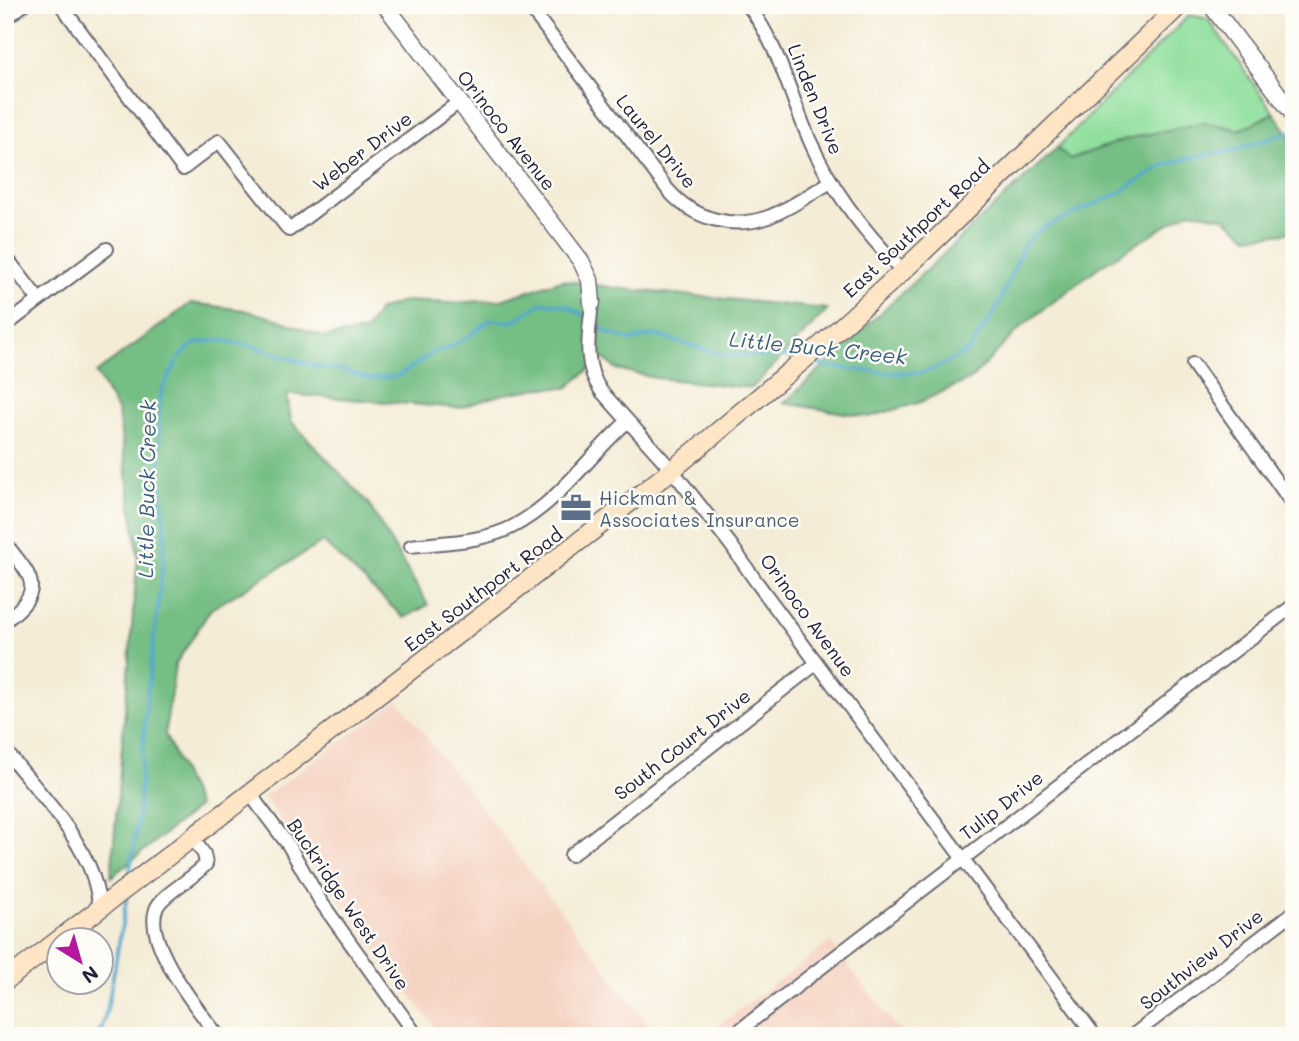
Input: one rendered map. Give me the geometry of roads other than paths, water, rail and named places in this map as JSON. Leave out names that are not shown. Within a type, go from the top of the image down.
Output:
[{"type":"main road","name":"East Southport Road","points":[[5,981],[672,470],[820,346],[902,271],[1180,5]]},
{"type":"street","points":[[5,19],[23,5]]},
{"type":"street","name":"Weber Drive","points":[[61,5],[183,169],[219,141],[289,230],[458,102]]},
{"type":"street","name":"Orinoco Avenue","points":[[385,5],[581,261],[590,280],[593,303],[587,351],[595,382],[672,470],[732,545],[1095,1036]]},
{"type":"street","name":"Laurel Drive","points":[[528,5],[668,190],[688,208],[723,222],[755,221],[771,216],[831,182]]},
{"type":"street","name":"Linden Drive","points":[[748,5],[779,56],[807,134],[831,182],[863,229],[902,271]]},
{"type":"street","points":[[1212,5],[1291,111]]},
{"type":"street","points":[[5,327],[107,249]]},
{"type":"street","points":[[5,256],[39,300]]},
{"type":"street","points":[[1193,364],[1294,506]]},
{"type":"street","points":[[411,546],[478,537],[512,527],[560,491],[628,421]]},
{"type":"street","points":[[5,543],[27,570],[31,595],[28,602],[5,621]]},
{"type":"street","name":"Tulip Drive","points":[[732,1036],[1294,605]]},
{"type":"street","name":"South Court Drive","points":[[570,855],[817,663]]},
{"type":"street","points":[[5,750],[86,859],[101,906]]},
{"type":"street","name":"Buckridge West Drive","points":[[250,794],[289,846],[321,902],[416,1036]]},
{"type":"street","points":[[192,837],[204,854],[206,864],[157,906],[154,923],[163,951],[185,993],[218,1036]]},
{"type":"street","name":"Southview Drive","points":[[1132,1036],[1294,912]]},
{"type":"waterway","name":"Little Buck Creek","points":[[809,362],[890,373],[917,373],[934,369],[967,352],[996,310],[1025,243],[1041,229],[1119,193],[1162,166],[1192,157],[1231,151],[1294,131]]},
{"type":"waterway","name":"Little Buck Creek","points":[[129,878],[137,825],[147,696],[163,563],[165,532],[160,475],[161,392],[179,358],[193,344],[215,340],[245,344],[315,366],[370,379],[398,376],[434,352],[468,337],[490,320],[512,322],[542,303],[566,305],[588,318]]},
{"type":"waterway","name":"Little Buck Creek","points":[[594,322],[608,333],[632,340],[654,335],[725,355],[784,356],[794,359]]},
{"type":"waterway","name":"Little Buck Creek","points":[[95,1036],[102,1028],[108,1005],[127,896]]},
{"type":"place","name":"Hickman & Associates Insurance","points":[[576,508]]}]
